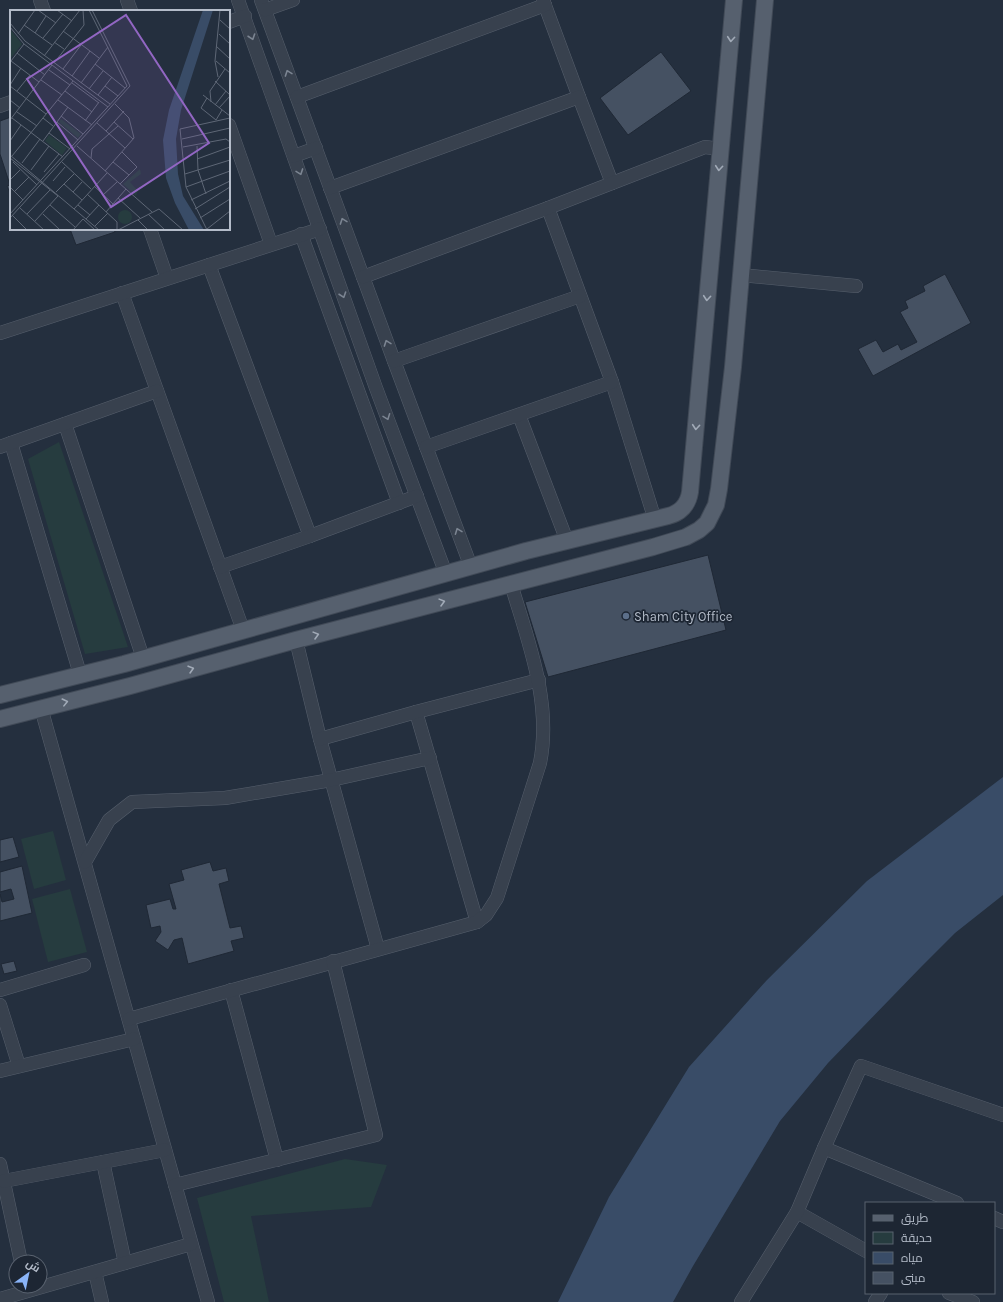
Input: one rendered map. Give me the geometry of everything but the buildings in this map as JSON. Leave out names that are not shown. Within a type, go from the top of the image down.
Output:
[{"type":"main road","points":[[0,695],[124,664],[526,551],[655,520],[680,511],[688,502],[690,492],[734,0]]},
{"type":"main road","points":[[0,719],[130,686],[296,640],[677,540],[694,534],[707,523],[714,512],[720,489],[733,367],[765,0]]},
{"type":"main road","points":[[526,551],[534,558],[536,568],[534,578]]},
{"type":"main road","points":[[124,664],[121,672],[124,680],[130,686]]},
{"type":"street","points":[[40,0],[44,10]]},
{"type":"street","points":[[127,0],[131,10]]},
{"type":"street","points":[[238,0],[245,16],[376,388],[446,574]]},
{"type":"street","points":[[294,0],[263,5],[471,567]]},
{"type":"street","points":[[297,97],[544,2],[612,183]]},
{"type":"street","points":[[230,22],[245,16]]},
{"type":"street","points":[[330,188],[579,97]]},
{"type":"street","points":[[0,106],[10,102]]},
{"type":"street","points":[[230,128],[271,244]]},
{"type":"street","points":[[363,277],[548,208],[705,147],[720,148]]},
{"type":"street","points":[[294,156],[316,148]]},
{"type":"street","points":[[548,208],[612,382],[655,520]]},
{"type":"street","points":[[0,333],[320,229]]},
{"type":"street","points":[[150,230],[167,278]]},
{"type":"street","points":[[301,234],[399,503]]},
{"type":"street","points":[[209,265],[310,536]]},
{"type":"street","points":[[741,275],[856,286]]},
{"type":"street","points":[[122,293],[243,630]]},
{"type":"street","points":[[394,361],[580,296]]},
{"type":"street","points":[[426,447],[612,382]]},
{"type":"street","points":[[80,674],[5,445],[157,390]]},
{"type":"street","points":[[519,415],[567,541]]},
{"type":"street","points":[[65,424],[143,658]]},
{"type":"street","points":[[220,567],[310,536],[417,496]]},
{"type":"street","points":[[128,1019],[477,922],[486,915],[497,898],[540,763],[543,748],[544,732],[539,680],[511,584]]},
{"type":"street","points":[[296,640],[320,739],[378,949]]},
{"type":"street","points":[[320,739],[539,680]]},
{"type":"street","points":[[41,708],[208,1302]]},
{"type":"street","points":[[416,712],[477,922]]},
{"type":"street","points":[[85,862],[109,820],[132,802],[225,798],[331,780],[430,758]]},
{"type":"street","points":[[175,1185],[376,1135],[333,961]]},
{"type":"street","points":[[0,990],[84,965]]},
{"type":"street","points":[[231,990],[277,1160]]},
{"type":"street","points":[[0,1005],[19,1066]]},
{"type":"street","points":[[0,1071],[134,1039]]},
{"type":"street","points":[[741,1302],[797,1212],[861,1066],[1003,1115]]},
{"type":"street","points":[[824,1148],[955,1202]]},
{"type":"street","points":[[4,1181],[165,1150]]},
{"type":"street","points":[[103,1162],[125,1263]]},
{"type":"street","points":[[0,1164],[19,1254]]},
{"type":"street","points":[[797,1212],[865,1250]]},
{"type":"street","points":[[48,1284],[95,1272],[191,1244]]},
{"type":"street","points":[[95,1272],[102,1302]]},
{"type":"street","points":[[0,1299],[13,1294]]},
{"type":"street","points":[[953,1294],[973,1302]]},
{"type":"green space","points":[[59,442],[128,647],[85,654],[28,459]]},
{"type":"green space","points":[[53,831],[66,880],[34,889],[21,839]]},
{"type":"green space","points":[[70,889],[87,952],[48,962],[32,899]]},
{"type":"green space","points":[[345,1159],[387,1165],[371,1207],[251,1216],[269,1302],[224,1302],[197,1198]]},
{"type":"water","points":[[1003,777],[1003,895],[955,933],[922,966],[828,1063],[780,1121],[673,1302],[558,1302],[609,1197],[689,1067],[767,980],[867,881]]},
{"type":"place","name":"Sham City Office","points":[[626,616]]}]
